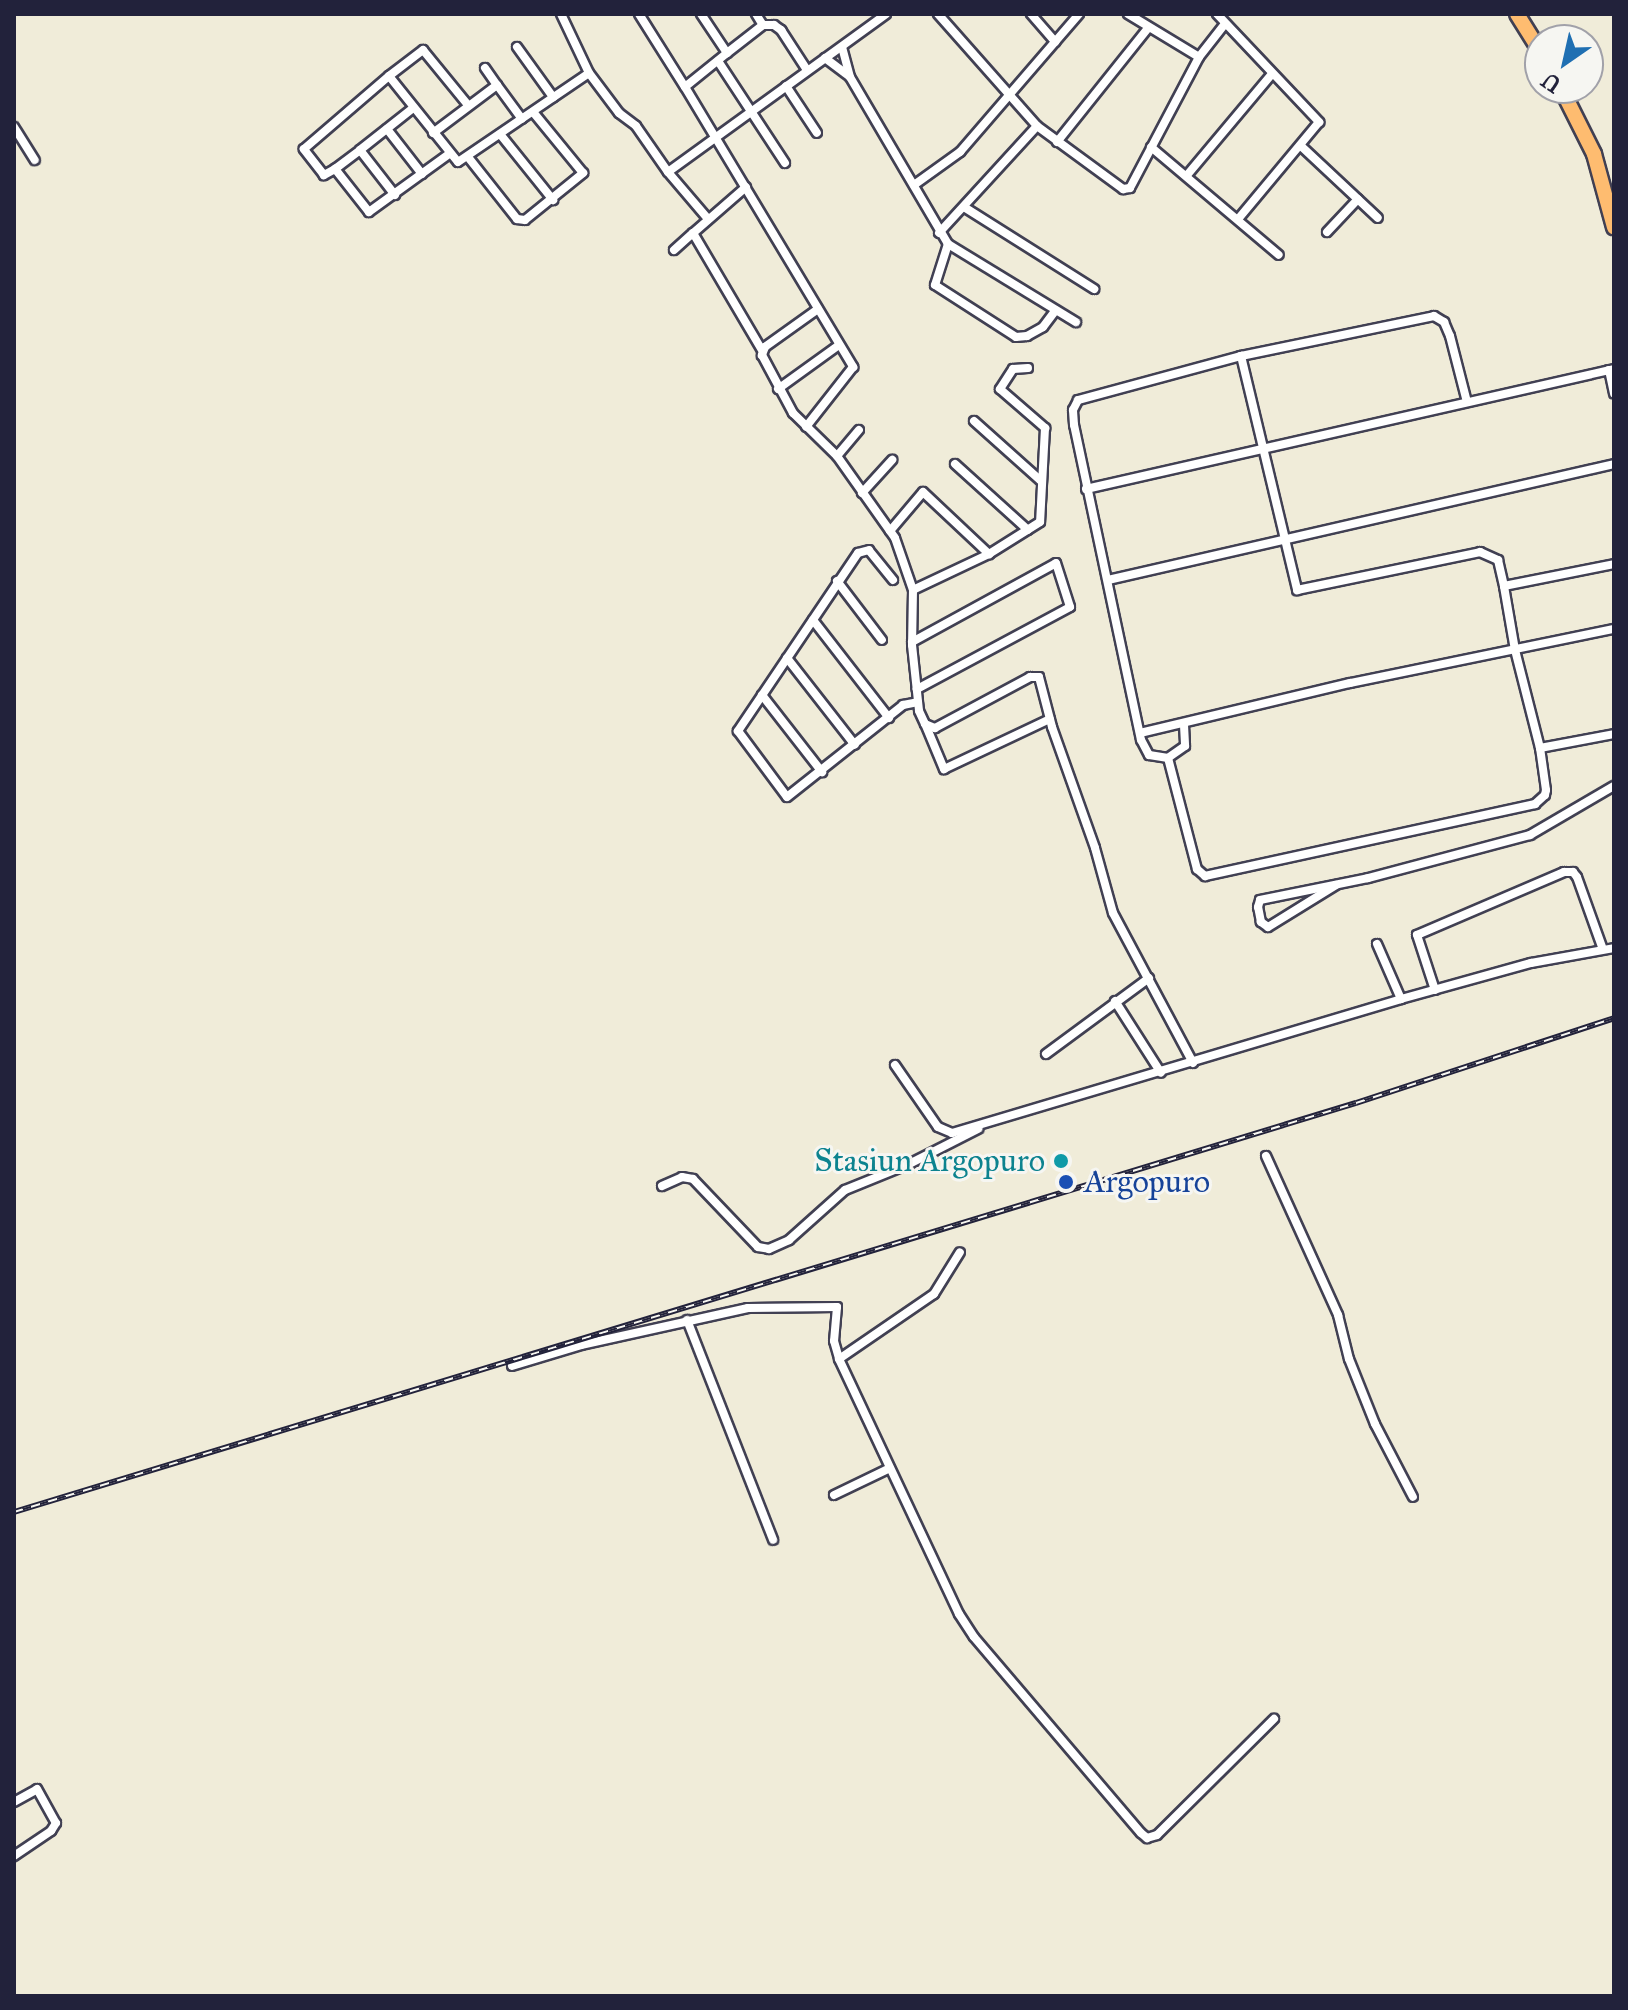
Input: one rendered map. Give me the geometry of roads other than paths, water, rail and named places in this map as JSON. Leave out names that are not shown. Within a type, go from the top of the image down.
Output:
[{"type":"highway","points":[[1569,104],[1594,154],[1614,227]]},
{"type":"street","points":[[561,14],[589,73],[619,113],[636,126],[668,172],[708,219]]},
{"type":"street","points":[[639,14],[853,367],[806,427]]},
{"type":"street","points":[[701,14],[727,53]]},
{"type":"street","points":[[756,14],[763,25]]},
{"type":"street","points":[[668,172],[712,137],[886,14]]},
{"type":"street","points":[[938,14],[1009,98],[1037,126],[1127,190],[1133,185],[1199,57],[1224,25]]},
{"type":"street","points":[[1031,14],[1055,42]]},
{"type":"street","points":[[914,185],[960,152],[1079,14]]},
{"type":"street","points":[[1128,14],[1199,57]]},
{"type":"street","points":[[1217,14],[1224,25],[1319,122],[1239,218]]},
{"type":"street","points":[[685,87],[763,25],[774,25],[781,30],[807,70]]},
{"type":"street","points":[[1057,142],[1148,28]]},
{"type":"street","points":[[517,47],[559,93]]},
{"type":"street","points":[[842,47],[850,77],[948,244],[1076,322]]},
{"type":"street","points":[[413,108],[324,175],[304,149],[423,50],[468,105]]},
{"type":"street","points":[[825,58],[850,77]]},
{"type":"street","points":[[718,61],[785,163]]},
{"type":"street","points":[[485,68],[522,119]]},
{"type":"street","points":[[389,76],[457,162],[589,73]]},
{"type":"street","points":[[1188,174],[1272,74]]},
{"type":"street","points":[[433,133],[497,85]]},
{"type":"street","points":[[786,86],[817,133]]},
{"type":"street","points":[[468,157],[520,221],[553,200],[583,173],[533,112]]},
{"type":"street","points":[[939,233],[1037,126]]},
{"type":"street","points":[[14,127],[35,160]]},
{"type":"street","points":[[387,129],[422,174]]},
{"type":"street","points":[[500,134],[553,200]]},
{"type":"street","points":[[1301,146],[1378,218]]},
{"type":"street","points":[[1151,147],[1188,174],[1279,255]]},
{"type":"street","points":[[360,150],[395,195]]},
{"type":"street","points":[[335,169],[369,212],[449,154]]},
{"type":"street","points":[[674,250],[746,187]]},
{"type":"street","points":[[1327,232],[1358,199]]},
{"type":"street","points":[[964,207],[1094,289]]},
{"type":"street","points":[[693,233],[762,350],[778,389],[806,427],[837,456],[903,554],[913,590],[912,642],[918,702],[944,769],[1050,719]]},
{"type":"street","points":[[948,244],[934,279],[935,285],[1016,337],[1027,336],[1043,327],[1056,310]]},
{"type":"street","points":[[762,350],[818,309]]},
{"type":"street","points":[[1184,725],[1187,740],[1183,750],[1168,758],[1149,755],[1140,733],[1086,489],[1074,425],[1073,410],[1078,400],[1241,356],[1434,316],[1444,322],[1450,336],[1467,402]]},
{"type":"street","points":[[778,389],[839,345]]},
{"type":"street","points":[[1168,758],[1197,869],[1205,876],[1535,804],[1546,790],[1540,748],[1515,650],[1498,560],[1480,552],[1297,590],[1241,356]]},
{"type":"street","points":[[913,590],[989,554],[1040,522],[1045,428],[1000,389],[1013,369],[1028,368]]},
{"type":"street","points":[[1086,489],[1611,370],[1614,393]]},
{"type":"street","points":[[974,421],[1041,481]]},
{"type":"street","points":[[837,456],[859,430]]},
{"type":"street","points":[[862,493],[892,460]]},
{"type":"street","points":[[955,464],[1028,530]]},
{"type":"street","points":[[1108,580],[1614,464]]},
{"type":"street","points":[[890,531],[923,492],[989,554]]},
{"type":"street","points":[[893,580],[869,550],[858,553],[738,731],[784,795],[790,796],[903,705],[918,702]]},
{"type":"street","points":[[912,642],[1056,563],[1070,607],[917,689]]},
{"type":"street","points":[[1504,586],[1614,564]]},
{"type":"street","points":[[837,581],[882,640]]},
{"type":"street","points":[[813,620],[889,718]]},
{"type":"street","points":[[1140,733],[1184,725],[1350,683],[1614,629]]},
{"type":"street","points":[[787,658],[855,745]]},
{"type":"street","points":[[925,724],[935,728],[1035,675],[1039,677],[1113,913],[1193,1063]]},
{"type":"street","points":[[762,695],[822,772]]},
{"type":"street","points":[[1540,748],[1614,734]]},
{"type":"street","points":[[1336,885],[1268,927],[1261,922],[1260,900],[1336,885],[1530,835],[1614,786]]},
{"type":"street","points":[[1435,990],[1416,940],[1420,932],[1564,872],[1573,872],[1577,877],[1602,947]]},
{"type":"street","points":[[1377,944],[1401,999]]},
{"type":"street","points":[[895,1065],[943,1130],[952,1133],[1401,999],[1602,947],[1614,948]]},
{"type":"street","points":[[1046,1054],[1149,978]]},
{"type":"street","points":[[1115,1001],[1161,1073]]},
{"type":"street","points":[[662,1186],[682,1177],[693,1179],[758,1247],[769,1249],[789,1240],[845,1190],[907,1165],[993,1122]]},
{"type":"street","points":[[1266,1156],[1338,1315],[1349,1359],[1375,1424],[1413,1497]]},
{"type":"street","points":[[839,1359],[934,1294],[960,1252]]},
{"type":"street","points":[[512,1366],[581,1345],[748,1308],[837,1307],[834,1341],[839,1359],[923,1542],[974,1637],[1147,1838],[1157,1835],[1274,1719]]},
{"type":"street","points":[[687,1320],[773,1540]]},
{"type":"street","points":[[834,1495],[890,1468]]},
{"type":"street","points":[[14,1802],[37,1789],[56,1823],[51,1831],[14,1856]]},
{"type":"railway","points":[[14,1512],[1356,1103],[1614,1018]]},
{"type":"place","name":"Stasiun Argopuro","points":[[1061,1161]]},
{"type":"place","name":"Argopuro","points":[[1066,1182]]}]
